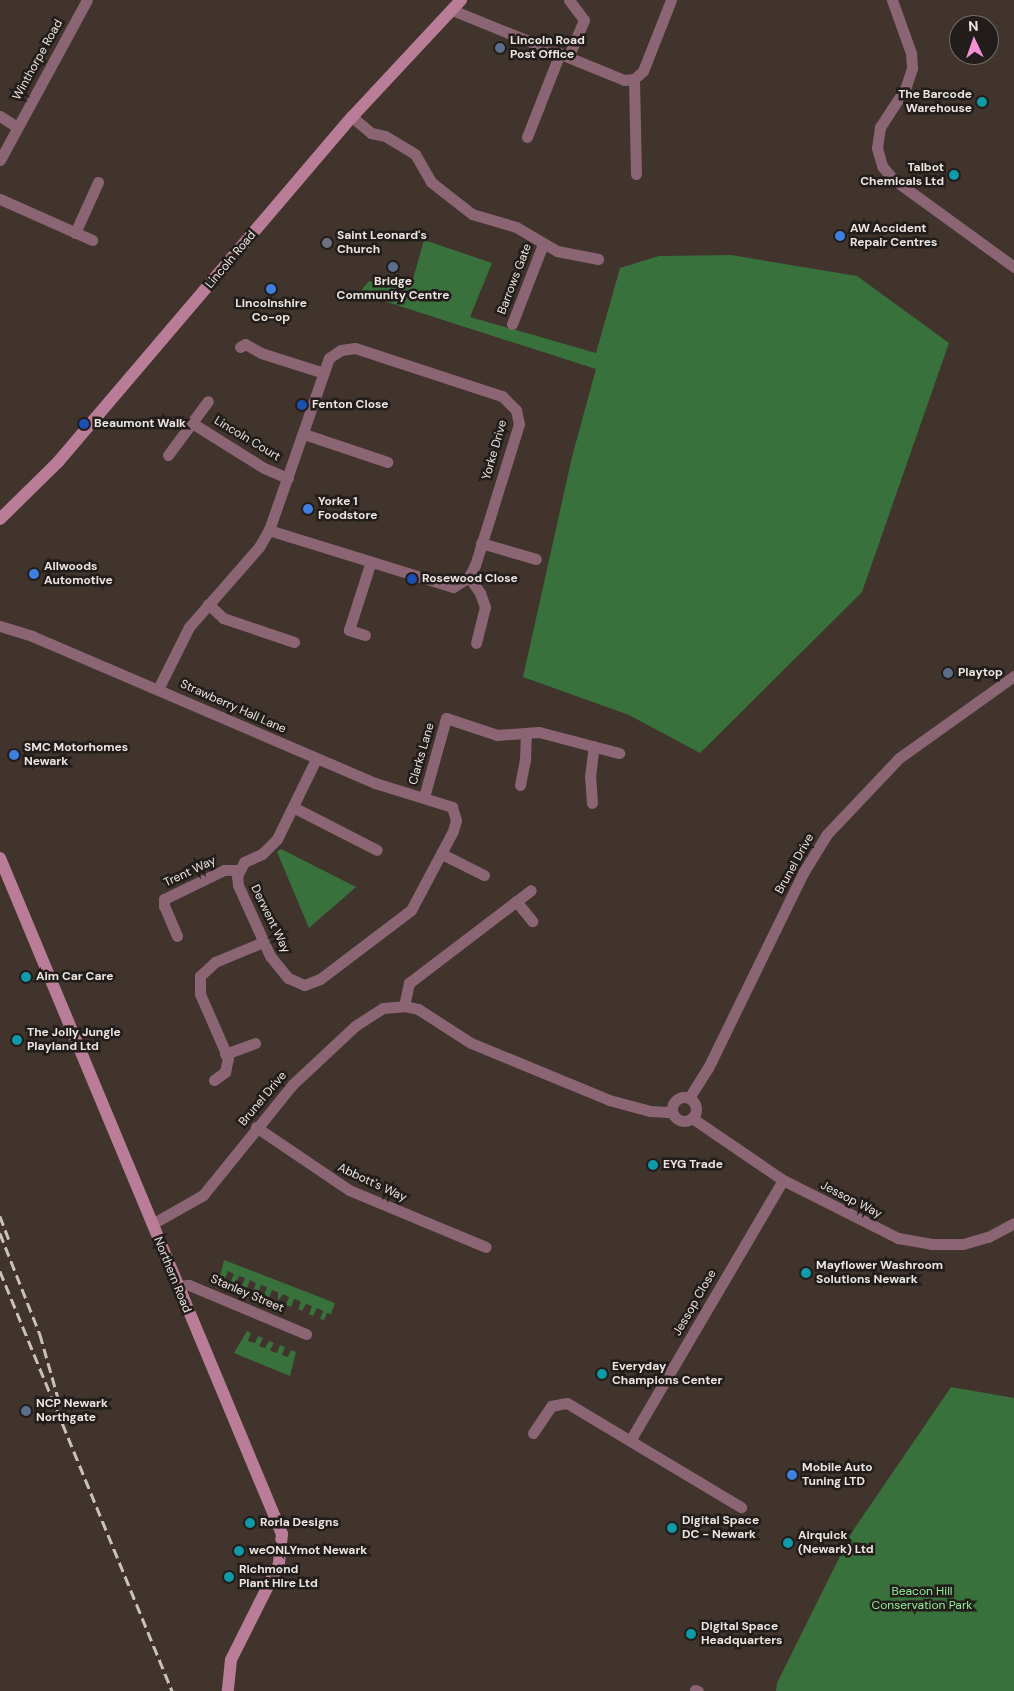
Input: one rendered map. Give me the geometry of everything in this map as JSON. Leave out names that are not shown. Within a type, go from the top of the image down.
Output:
[{"type":"street","name":"Winthorpe Road","points":[[0,160],[87,0]]},
{"type":"street","points":[[527,137],[565,54],[584,20],[569,0]]},
{"type":"street","points":[[456,5],[624,80],[634,79],[643,71],[671,0]]},
{"type":"street","points":[[892,0],[911,53],[912,68],[908,83],[878,133],[877,148],[882,166],[894,178],[1014,267]]},
{"type":"street","name":"Lincoln Road","points":[[0,519],[58,462],[352,117],[456,5]]},
{"type":"street","points":[[634,79],[636,174]]},
{"type":"street","points":[[0,116],[17,126]]},
{"type":"street","points":[[352,117],[371,133],[385,136],[415,154],[431,182],[472,214],[516,227],[557,251],[598,259]]},
{"type":"street","points":[[75,233],[98,182]]},
{"type":"street","points":[[0,199],[92,240]]},
{"type":"street","name":"Barrows Gate","points":[[512,324],[543,244]]},
{"type":"street","points":[[240,347],[245,344],[261,353],[324,373]]},
{"type":"street","name":"Yorke Drive","points":[[158,689],[189,627],[253,554],[269,530],[329,358],[341,350],[355,348],[502,396],[516,410],[519,424],[469,577]]},
{"type":"street","name":"Lincoln Court","points":[[168,455],[208,401]]},
{"type":"street","name":"Lincoln Court","points":[[192,423],[264,468],[288,478]]},
{"type":"street","points":[[304,434],[387,462]]},
{"type":"street","points":[[269,530],[370,564],[453,587],[469,577],[480,593],[485,607],[476,643]]},
{"type":"street","points":[[481,543],[536,559]]},
{"type":"street","points":[[365,635],[349,630],[370,564]]},
{"type":"street","points":[[208,604],[223,618],[294,642]]},
{"type":"street","name":"Strawberry Hall Lane","points":[[0,626],[32,636],[316,759],[376,783],[445,802],[455,812]]},
{"type":"street","name":"Brunel Drive","points":[[688,1098],[708,1068],[804,873],[827,834],[899,758],[1014,676]]},
{"type":"street","name":"Clarks Lane","points":[[424,797],[446,718],[497,735],[539,732],[619,753]]},
{"type":"street","points":[[520,785],[526,760],[526,733]]},
{"type":"street","points":[[592,804],[590,777],[594,746]]},
{"type":"street","points":[[238,870],[277,839],[316,759]]},
{"type":"street","points":[[292,807],[377,850]]},
{"type":"street","name":"Derwent Way","points":[[238,870],[238,885],[263,942],[288,978],[304,985],[315,982],[412,910],[453,831],[455,812]]},
{"type":"street","points":[[442,854],[484,875]]},
{"type":"street","name":"Northern Road","points":[[0,858],[283,1540],[279,1564],[231,1660],[228,1691]]},
{"type":"street","name":"Trent Way","points":[[177,936],[164,906],[164,899],[224,870],[238,870]]},
{"type":"street","points":[[404,1006],[409,983],[531,890]]},
{"type":"street","points":[[516,901],[532,921]]},
{"type":"street","points":[[214,1080],[225,1072],[228,1063],[200,994],[200,976],[215,962],[263,942]]},
{"type":"street","name":"Brunel Drive","points":[[152,1224],[203,1195],[256,1127],[306,1070],[362,1021],[382,1008],[404,1006],[426,1013],[475,1045],[609,1100],[650,1111],[672,1112]]},
{"type":"street","points":[[225,1054],[255,1043]]},
{"type":"street","points":[[688,1098],[696,1109],[692,1118],[681,1121],[672,1112],[677,1100],[688,1098]]},
{"type":"street","name":"Jessop Way","points":[[692,1118],[782,1180],[884,1232],[913,1241],[963,1244],[988,1237],[1014,1223]]},
{"type":"street","name":"Abbott's Way","points":[[256,1127],[349,1190],[486,1247]]},
{"type":"street","name":"Jessop Close","points":[[630,1439],[782,1180]]},
{"type":"street","name":"Stanley Street","points":[[177,1286],[189,1285],[306,1334]]},
{"type":"street","points":[[533,1433],[546,1411],[561,1402],[578,1408],[741,1507]]},
{"type":"green space","points":[[424,240],[492,263],[470,317],[596,353],[620,268],[659,256],[731,255],[857,276],[949,343],[862,592],[700,753],[629,715],[523,677],[572,457],[596,369],[359,293],[369,281],[401,290],[413,279]]},
{"type":"green space","points":[[281,849],[356,887],[309,928],[277,852]]},
{"type":"green space","points":[[224,1260],[335,1303],[331,1314],[327,1313],[324,1320],[320,1319],[323,1311],[317,1308],[313,1316],[309,1314],[312,1306],[306,1304],[302,1311],[298,1309],[301,1302],[294,1299],[291,1307],[286,1305],[289,1297],[283,1294],[278,1301],[278,1292],[272,1290],[269,1297],[264,1295],[267,1287],[261,1285],[258,1293],[253,1291],[256,1283],[250,1280],[247,1288],[242,1286],[245,1278],[239,1276],[236,1283],[231,1281],[234,1274],[228,1271],[225,1279],[220,1277]]},
{"type":"green space","points":[[247,1331],[251,1333],[248,1341],[255,1343],[258,1336],[263,1338],[259,1346],[265,1348],[269,1341],[274,1343],[270,1350],[273,1352],[277,1353],[280,1345],[285,1347],[282,1355],[288,1357],[291,1350],[296,1352],[290,1376],[234,1353]]},
{"type":"green space","name":"Beacon Hill Conservation Park","points":[[951,1387],[1014,1398],[1014,1691],[776,1691],[777,1683],[852,1532]]},
{"type":"railway","points":[[0,1216],[9,1239]]},
{"type":"railway","points":[[0,1233],[40,1334],[58,1397]]},
{"type":"railway","points":[[0,1271],[172,1691]]},
{"type":"place","name":"Lincoln Road Post Office","points":[[500,48]]},
{"type":"place","name":"The Barcode Warehouse","points":[[982,102]]},
{"type":"place","name":"Talbot Chemicals Ltd","points":[[954,175]]},
{"type":"place","name":"AW Accident Repair Centres","points":[[840,236]]},
{"type":"place","name":"Saint Leonard's Church","points":[[327,243]]},
{"type":"place","name":"Bridge Community Centre","points":[[393,267]]},
{"type":"place","name":"Lincolnshire Co-op","points":[[271,289]]},
{"type":"place","name":"Fenton Close","points":[[302,405]]},
{"type":"place","name":"Beaumont Walk","points":[[84,424]]},
{"type":"place","name":"Yorke 1 Foodstore","points":[[308,509]]},
{"type":"place","name":"Allwoods Automotive","points":[[34,574]]},
{"type":"place","name":"Rosewood Close","points":[[412,579]]},
{"type":"place","name":"Playtop","points":[[948,673]]},
{"type":"place","name":"SMC Motorhomes Newark","points":[[14,755]]},
{"type":"place","name":"Aim Car Care","points":[[26,977]]},
{"type":"place","name":"The Jolly Jungle Playland Ltd","points":[[17,1040]]},
{"type":"place","name":"EYG Trade","points":[[653,1165]]},
{"type":"place","name":"Mayflower Washroom Solutions Newark","points":[[806,1273]]},
{"type":"place","name":"Everyday Champions Center","points":[[602,1374]]},
{"type":"place","name":"NCP Newark Northgate","points":[[26,1411]]},
{"type":"place","name":"Mobile Auto Tuning LTD","points":[[792,1475]]},
{"type":"place","name":"Rorla Designs","points":[[250,1523]]},
{"type":"place","name":"Digital Space DC - Newark","points":[[672,1528]]},
{"type":"place","name":"Airquick (Newark) Ltd","points":[[788,1543]]},
{"type":"place","name":"weONLYmot Newark","points":[[239,1551]]},
{"type":"place","name":"Richmond Plant Hire Ltd","points":[[229,1577]]},
{"type":"place","name":"Digital Space Headquarters","points":[[691,1634]]}]
